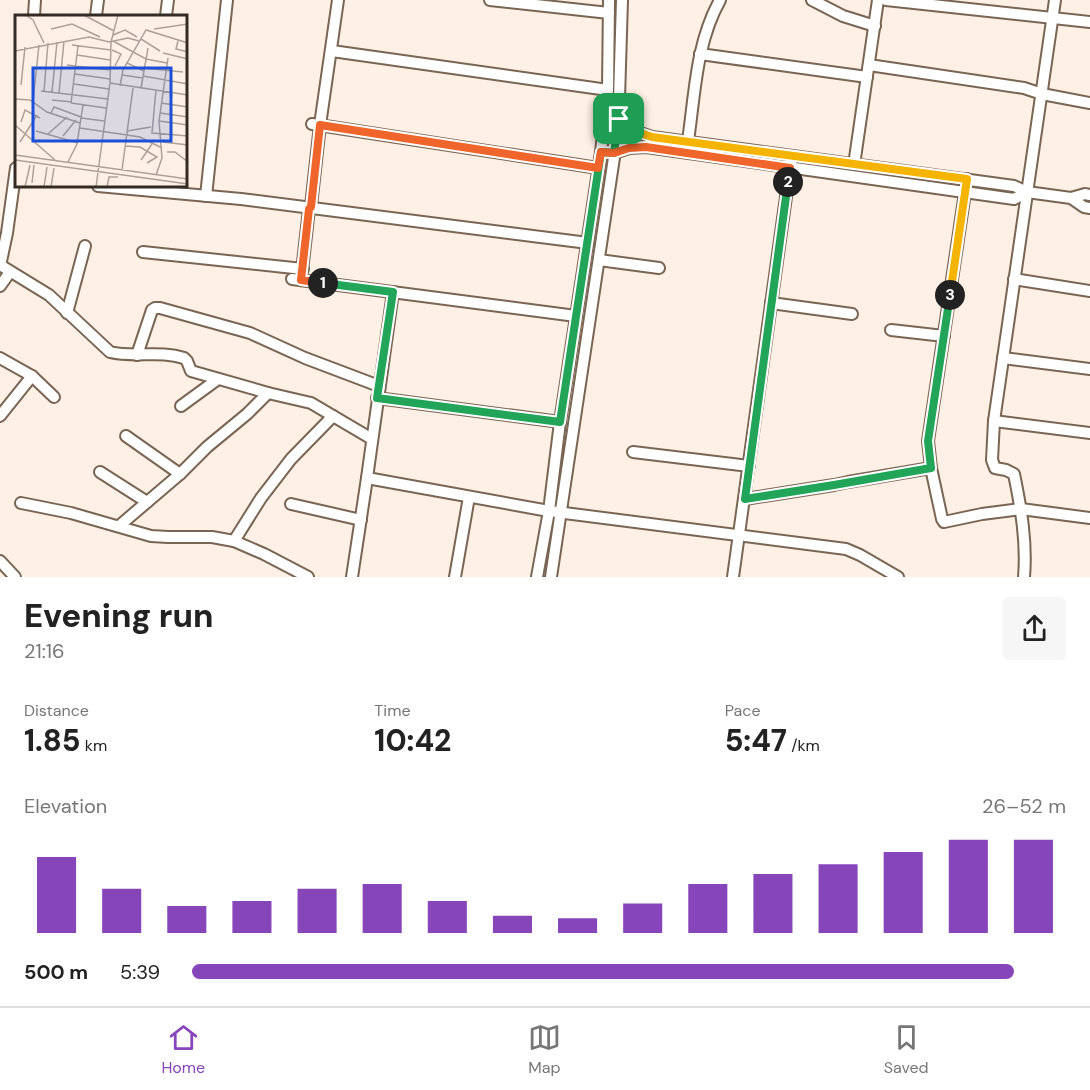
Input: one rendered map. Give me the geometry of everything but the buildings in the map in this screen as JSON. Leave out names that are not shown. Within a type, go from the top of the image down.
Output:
[{"type":"street","points":[[34,15],[35,0]]},
{"type":"street","points":[[96,15],[98,0]]},
{"type":"street","points":[[166,15],[168,0]]},
{"type":"street","points":[[206,196],[227,0]]},
{"type":"street","points":[[299,276],[311,207],[316,124],[332,51],[338,0]]},
{"type":"street","points":[[490,0],[609,14]]},
{"type":"street","points":[[537,577],[549,511],[560,422],[601,152],[608,90],[609,0]]},
{"type":"street","points":[[551,577],[619,119],[622,0]]},
{"type":"street","points":[[688,141],[700,54],[711,16],[720,0]]},
{"type":"street","points":[[812,0],[843,16],[875,26]]},
{"type":"street","points":[[854,165],[879,0]]},
{"type":"street","points":[[886,0],[1090,22]]},
{"type":"street","points":[[1024,577],[1025,548],[1021,509],[1014,474],[995,468],[992,460],[994,421],[1055,0]]},
{"type":"street","points":[[332,51],[608,90]]},
{"type":"street","points":[[700,54],[867,77]]},
{"type":"street","points":[[869,65],[1024,88],[1041,94],[1090,103]]},
{"type":"street","points":[[605,117],[619,119],[635,132],[652,137],[967,179],[1014,186],[1027,192],[1071,198],[1090,195]]},
{"type":"street","points":[[316,124],[598,168]]},
{"type":"street","points":[[601,152],[614,153],[629,148],[646,147],[1014,199],[1027,192]]},
{"type":"street","points":[[733,577],[791,156]]},
{"type":"street","points":[[0,286],[15,176]]},
{"type":"street","points":[[967,179],[928,441],[931,468],[942,519],[944,522],[1021,509],[1090,518]]},
{"type":"street","points":[[148,188],[588,243]]},
{"type":"street","points":[[1071,198],[1083,207],[1090,208]]},
{"type":"street","points":[[67,313],[85,246]]},
{"type":"street","points":[[143,252],[393,292],[576,316]]},
{"type":"street","points":[[599,260],[659,268]]},
{"type":"street","points":[[3,268],[49,295],[110,352],[179,356],[187,361],[191,371],[311,403],[372,439]]},
{"type":"street","points":[[1014,279],[1090,291]]},
{"type":"street","points":[[351,577],[368,478],[393,292]]},
{"type":"street","points":[[771,303],[852,314]]},
{"type":"street","points":[[137,354],[152,310],[160,308],[250,333],[305,358],[379,386]]},
{"type":"street","points":[[891,330],[944,336]]},
{"type":"street","points":[[0,358],[32,376],[54,397]]},
{"type":"street","points":[[1003,358],[1090,369]]},
{"type":"street","points":[[0,416],[32,376]]},
{"type":"street","points":[[181,406],[218,379]]},
{"type":"street","points":[[118,526],[180,474],[268,393]]},
{"type":"street","points":[[377,398],[560,422]]},
{"type":"street","points":[[234,541],[261,498],[291,459],[333,416]]},
{"type":"street","points":[[994,421],[1090,433]]},
{"type":"street","points":[[126,436],[180,474]]},
{"type":"street","points":[[633,452],[749,466]]},
{"type":"street","points":[[745,499],[931,468]]},
{"type":"street","points":[[100,472],[147,502]]},
{"type":"street","points":[[368,478],[549,511],[846,549],[898,577]]},
{"type":"street","points":[[455,577],[469,497]]},
{"type":"street","points":[[21,503],[71,513],[151,536],[212,537],[234,541],[308,577]]},
{"type":"street","points":[[291,504],[361,520]]},
{"type":"street","points":[[0,561],[15,577]]},
{"type":"route","points":[[619,119],[614,153],[601,152],[560,422],[377,398],[393,292],[301,280],[320,125],[598,168],[601,152],[614,153],[629,148],[646,147],[790,168],[745,499],[931,468],[928,441],[967,179],[652,137],[635,132],[619,119]]}]
